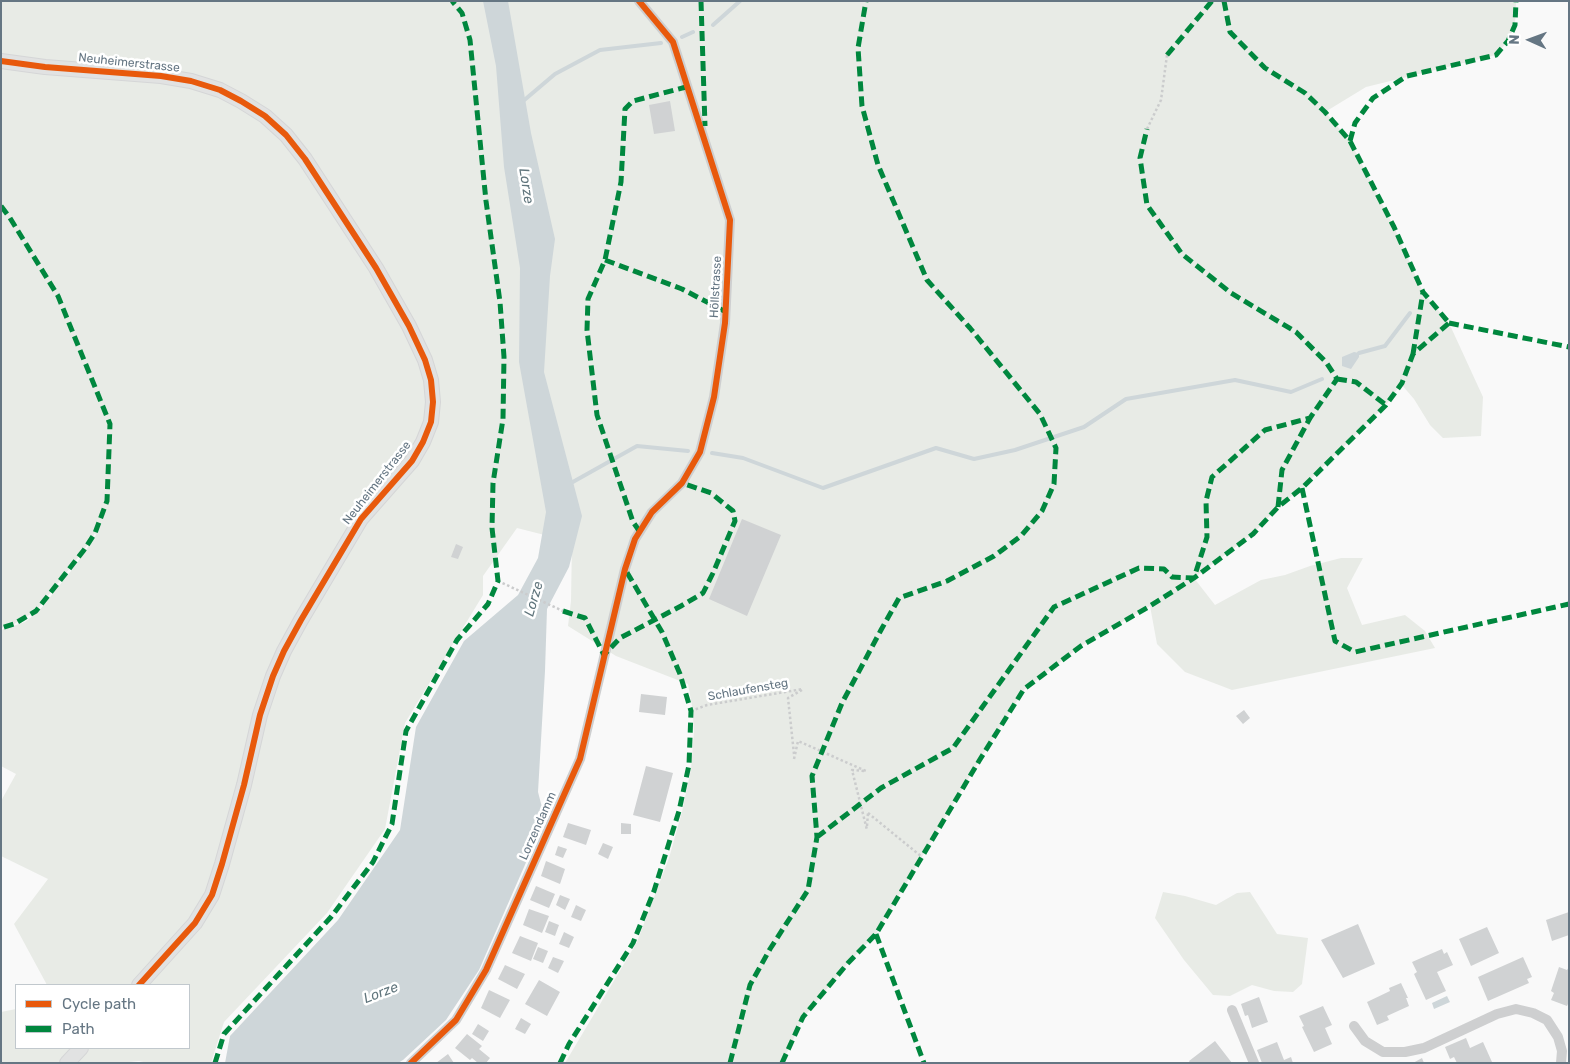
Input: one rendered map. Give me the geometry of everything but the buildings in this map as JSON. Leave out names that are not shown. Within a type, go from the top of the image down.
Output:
[{"type":"street","name":"Höllstrasse","points":[[625,569],[635,539],[652,512],[682,483],[700,452],[714,397],[725,324],[730,220],[673,42],[639,1]]},
{"type":"street","name":"Neuheimerstrasse","points":[[1,61],[161,76],[191,81],[220,90],[265,116],[286,135],[305,159],[376,268],[410,326],[425,360],[431,380],[433,402],[431,422],[423,442],[412,461],[361,519],[301,620],[273,676],[260,715],[242,794],[212,895],[195,923],[140,984]]},
{"type":"street","name":"Lorzendamm","points":[[411,1063],[456,1020],[486,970],[580,759],[625,569]]},
{"type":"street","points":[[1354,1026],[1365,1041],[1383,1052],[1405,1052],[1424,1048],[1497,1014],[1516,1009],[1532,1013],[1546,1020],[1558,1037],[1562,1051],[1561,1063]]},
{"type":"street","points":[[1232,1010],[1254,1063]]},
{"type":"street","points":[[67,1063],[80,1049]]},
{"type":"path","points":[[1146,129],[1161,100],[1167,55]]},
{"type":"path","points":[[498,581],[563,611]]},
{"type":"shaded area","points":[[1,1],[1516,1],[1515,25],[1508,41],[1496,55],[1366,87],[1325,112],[1350,141],[1394,227],[1423,292],[1449,323],[1483,397],[1481,436],[1443,438],[1430,425],[1414,399],[1401,384],[1386,405],[1302,488],[1278,507],[1253,534],[1194,578],[1215,605],[1261,580],[1285,575],[1341,558],[1363,558],[1347,588],[1362,625],[1405,615],[1425,631],[1435,648],[1232,690],[1185,672],[1157,644],[1150,606],[1081,646],[1024,690],[979,761],[876,934],[848,963],[804,1017],[782,1063],[565,1063],[637,942],[669,858],[682,812],[691,769],[694,731],[692,706],[688,684],[616,656],[568,626],[571,601],[572,542],[517,528],[483,576],[483,595],[405,723],[385,829],[327,913],[224,1022],[211,1063],[148,1063],[139,1061],[120,1063],[1,1063],[1,1012],[15,1009],[15,1049],[190,1049],[190,984],[46,984],[14,924],[48,879],[1,856],[1,801],[16,774],[1,766],[1,630],[25,622],[39,611],[75,566],[96,535],[95,533],[36,611],[14,624],[1,628]]},
{"type":"shaded area","points":[[1163,892],[1216,905],[1237,893],[1250,892],[1277,934],[1308,938],[1302,984],[1293,992],[1274,991],[1252,985],[1230,996],[1213,995],[1184,960],[1155,918]]},
{"type":"water","name":"Lorze","points":[[483,1],[508,1],[531,133],[555,239],[550,276],[544,372],[582,516],[569,567],[547,609],[538,792],[545,819],[479,970],[446,1020],[403,1060],[398,1063],[225,1063],[230,1036],[338,920],[400,830],[416,727],[464,641],[518,595],[538,558],[546,512],[519,362],[520,268],[504,167],[496,66]]},
{"type":"water","points":[[1354,352],[1359,353],[1359,357],[1351,369],[1342,366],[1342,357]]},
{"type":"water","points":[[1447,996],[1450,1002],[1434,1009],[1432,1003]]},
{"type":"waterway","points":[[713,25],[740,1]]},
{"type":"waterway","points":[[682,37],[693,32]]},
{"type":"waterway","points":[[522,102],[555,74],[600,50],[661,43]]},
{"type":"waterway","points":[[1359,353],[1385,346],[1410,313]]},
{"type":"waterway","points":[[712,453],[743,458],[823,488],[936,448],[974,459],[1015,450],[1084,427],[1126,399],[1235,380],[1291,392],[1322,379]]},
{"type":"waterway","points":[[571,483],[637,446],[688,451]]},
{"type":"marked path","points":[[215,1063],[224,1034],[331,917],[373,862],[392,824],[406,731],[457,640],[488,604],[498,581],[492,528],[493,483],[503,419],[504,357],[500,302],[486,201],[470,40],[462,13],[452,1]]},
{"type":"marked path","points":[[701,1],[705,126]]},
{"type":"marked path","points":[[730,1063],[750,985],[770,949],[808,890],[817,837],[812,776],[842,703],[881,630],[899,598],[947,581],[994,556],[1021,536],[1042,511],[1054,484],[1056,448],[1040,414],[970,328],[927,280],[878,165],[862,106],[858,48],[866,1]]},
{"type":"marked path","points":[[1167,55],[1212,1]]},
{"type":"marked path","points":[[1224,1],[1230,32],[1265,68],[1305,93],[1325,112],[1350,141],[1394,227],[1423,292],[1449,323]]},
{"type":"marked path","points":[[1350,141],[1355,123],[1373,98],[1407,76],[1496,55],[1508,41],[1515,25],[1516,1]]},
{"type":"marked path","points":[[640,532],[633,522],[597,415],[587,330],[588,299],[605,260],[621,182],[625,109],[633,101],[686,87]]},
{"type":"marked path","points":[[817,837],[881,788],[953,748],[1054,607],[1139,568],[1164,569],[1172,577],[1194,578],[1207,537],[1206,501],[1212,477],[1265,430],[1310,418],[1337,379],[1326,362],[1296,332],[1231,293],[1182,254],[1147,205],[1140,158],[1147,129]]},
{"type":"marked path","points":[[1,206],[58,296],[110,424],[107,501],[95,533],[36,611],[14,624],[1,628]]},
{"type":"marked path","points":[[605,260],[682,289],[726,312]]},
{"type":"marked path","points":[[1413,354],[1423,292]]},
{"type":"marked path","points":[[1449,323],[1569,347]]},
{"type":"marked path","points":[[782,1063],[803,1017],[848,963],[876,934],[1024,689],[1081,646],[1194,578],[1253,534],[1278,507],[1302,488],[1386,405],[1402,383],[1413,354],[1449,323]]},
{"type":"marked path","points":[[1337,379],[1356,382],[1386,405]]},
{"type":"marked path","points":[[1278,507],[1282,470],[1310,418]]},
{"type":"marked path","points":[[563,611],[585,618],[604,655],[620,638],[703,593],[735,521],[733,511],[711,493],[682,483]]},
{"type":"marked path","points":[[1302,488],[1335,641],[1355,652],[1569,604]]},
{"type":"marked path","points":[[560,1063],[569,1044],[633,943],[654,891],[679,811],[689,765],[691,711],[680,674],[662,632],[625,569]]},
{"type":"marked path","points":[[876,934],[924,1063]]},
{"type":"cycle path","points":[[411,1063],[456,1020],[486,970],[580,759],[625,569],[635,539],[652,512],[682,483],[700,452],[714,397],[725,323],[730,220],[673,42],[639,1]]},
{"type":"cycle path","points":[[1,61],[45,67],[161,76],[191,81],[220,90],[265,116],[286,135],[305,159],[376,268],[409,326],[425,360],[431,380],[433,402],[431,422],[423,442],[412,461],[361,519],[301,620],[273,676],[260,715],[244,785],[212,895],[195,923],[140,984]]}]
